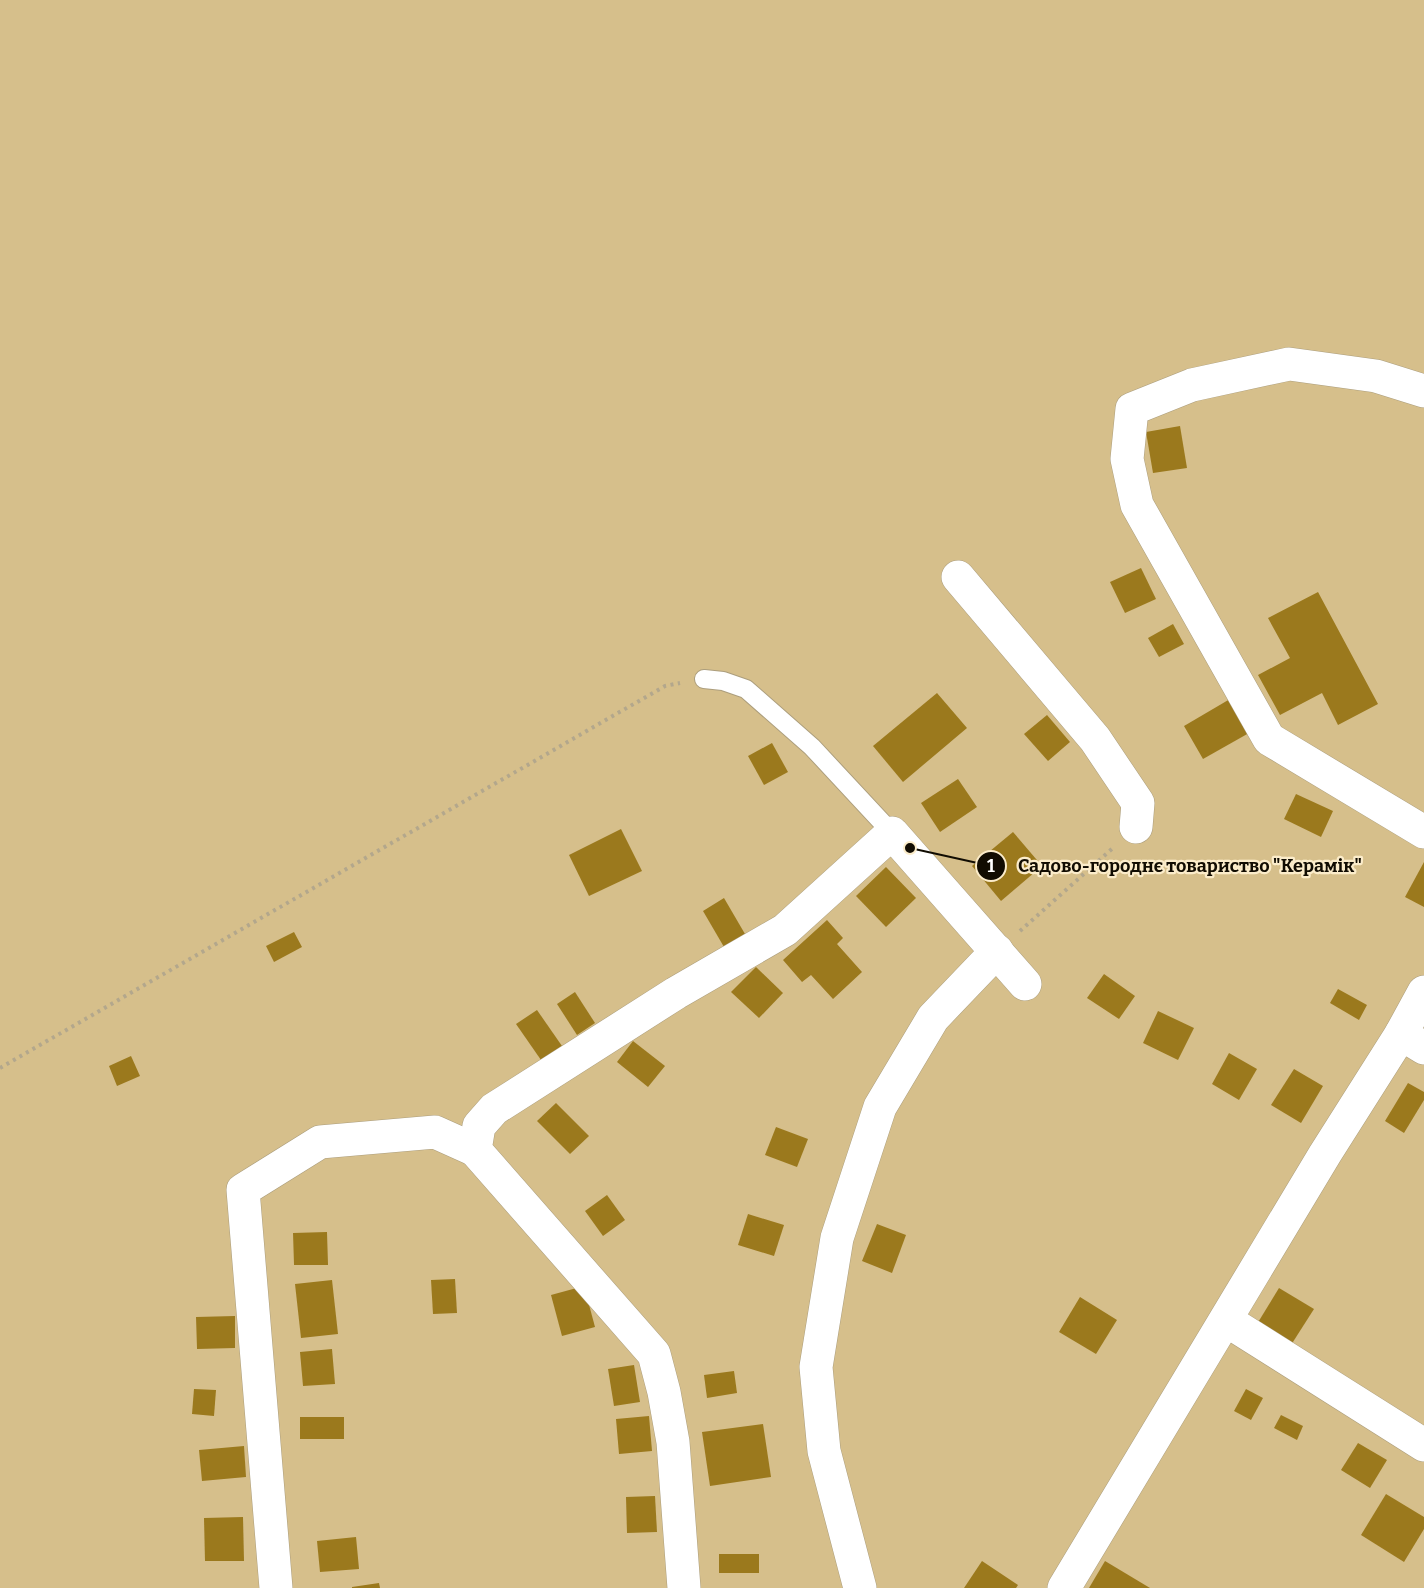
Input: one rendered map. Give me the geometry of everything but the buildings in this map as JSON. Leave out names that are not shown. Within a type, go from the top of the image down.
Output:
[{"type":"street","points":[[1424,391],[1376,376],[1289,363],[1192,385],[1132,409],[1126,459],[1137,505],[1269,739],[1424,832]]},
{"type":"street","points":[[958,577],[1095,739],[1138,803],[1136,827]]},
{"type":"street","points":[[475,1150],[479,1126],[494,1108],[676,993],[785,930],[892,833],[1025,984]]},
{"type":"street","points":[[860,1588],[824,1451],[816,1367],[837,1238],[879,1107],[933,1018],[997,951]]},
{"type":"street","points":[[1064,1588],[1320,1164],[1412,1041],[1424,992]]},
{"type":"street","points":[[276,1588],[243,1190],[320,1142],[435,1132],[475,1150],[654,1354],[673,1442],[684,1588]]},
{"type":"street","points":[[1226,1320],[1424,1445]]},
{"type":"lane","points":[[705,679],[723,681],[746,689],[812,747],[892,833]]},
{"type":"path","points":[[0,1068],[665,686],[705,679]]},
{"type":"path","points":[[997,951],[1136,827]]},
{"type":"shaded area","points":[[0,0],[1424,0],[1424,1588],[0,1588]]},
{"type":"place","name":"Садово-городнє товариство \"Керамік\"","points":[[910,848]]}]
